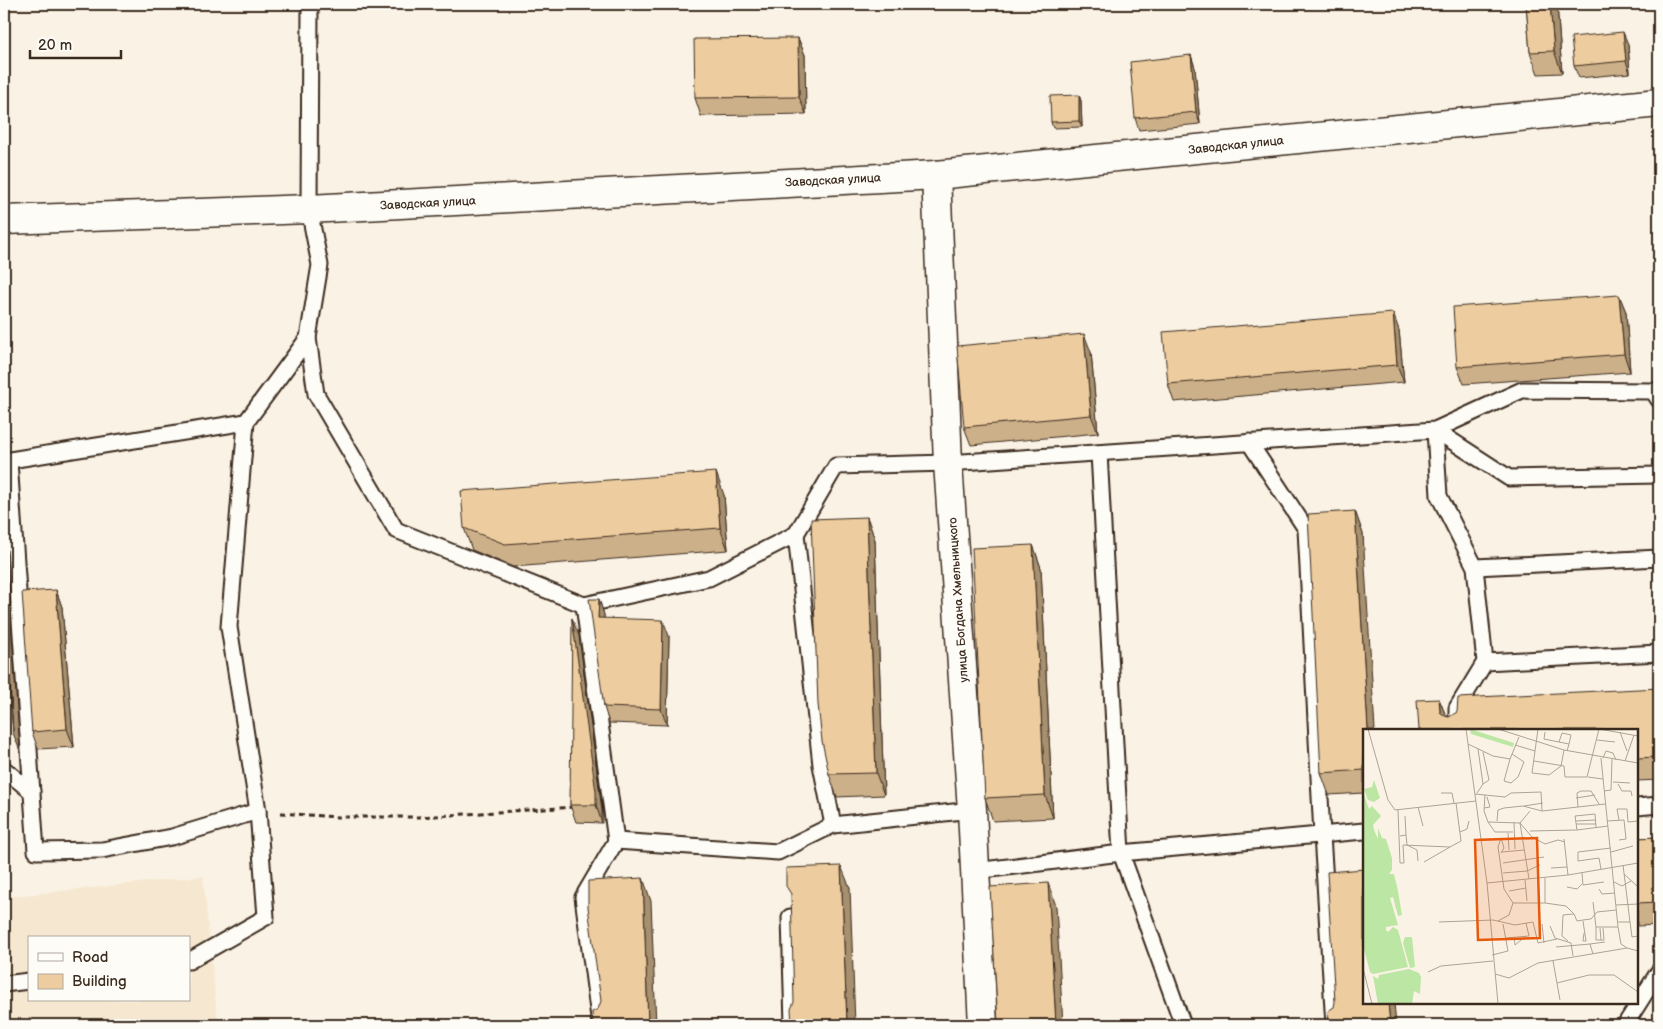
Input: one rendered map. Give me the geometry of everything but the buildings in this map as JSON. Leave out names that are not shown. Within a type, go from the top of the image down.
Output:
[{"type":"street","name":"Заводская улица","points":[[4,220],[309,209],[936,175],[1659,104]]},
{"type":"street","name":"улица Богдана Хмельницкого","points":[[936,175],[948,463],[972,810],[983,1025]]},
{"type":"lane","points":[[310,4],[309,209],[320,265],[308,338],[316,394],[396,530],[584,605],[709,578],[796,534],[836,466],[948,463],[1435,430],[1522,390],[1652,391],[1659,400]]},
{"type":"lane","points":[[190,960],[266,917],[258,811],[229,627],[246,422],[308,338]]},
{"type":"lane","points":[[246,422],[6,461],[11,603],[32,792],[36,851],[102,850],[172,837],[258,811]]},
{"type":"lane","points":[[1435,430],[1509,478],[1659,475]]},
{"type":"lane","points":[[1435,430],[1439,496],[1474,567],[1485,662],[1457,708],[1457,729]]},
{"type":"lane","points":[[1249,442],[1306,529],[1334,1025]]},
{"type":"lane","points":[[1099,453],[1121,853],[1183,1025]]},
{"type":"lane","points":[[796,534],[821,765],[833,825]]},
{"type":"lane","points":[[1474,567],[1659,558]]},
{"type":"lane","points":[[584,605],[616,841],[583,897],[600,1025]]},
{"type":"lane","points":[[1485,662],[1659,653]]},
{"type":"lane","points":[[4,769],[32,792]]},
{"type":"lane","points":[[1638,807],[1659,804]]},
{"type":"lane","points":[[616,841],[778,852],[833,825],[972,810]]},
{"type":"lane","points":[[975,871],[1121,853],[1363,831]]},
{"type":"lane","points":[[790,917],[793,1025]]},
{"type":"lane","points":[[1625,1025],[1659,971]]},
{"type":"lane","points":[[4,984],[28,981]]},
{"type":"path","points":[[258,811],[337,817],[419,817],[611,805]]},
{"type":"shaded area","points":[[203,876],[218,1025],[4,1025],[4,897]]}]
